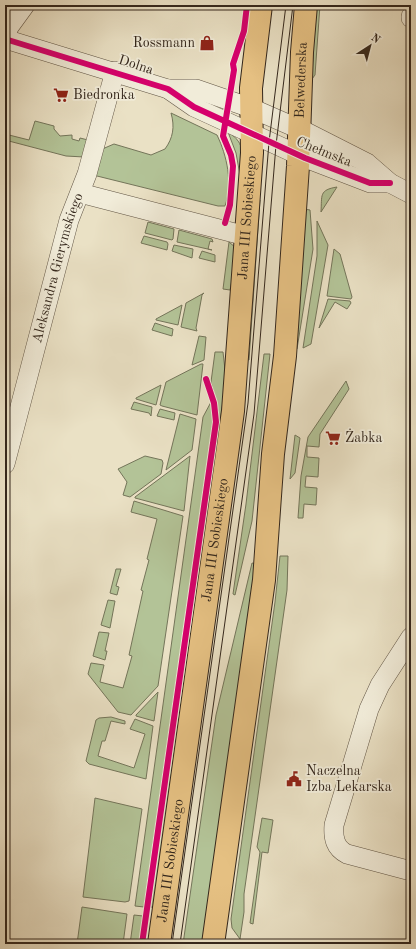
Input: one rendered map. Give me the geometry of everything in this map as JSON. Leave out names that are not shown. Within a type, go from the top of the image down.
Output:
[{"type":"main road","points":[[252,135],[252,80],[261,5]]},
{"type":"main road","name":"Belwederska","points":[[299,155],[302,52],[306,5]]},
{"type":"main road","name":"Jana III Sobieskiego","points":[[159,944],[232,426],[252,135]]},
{"type":"main road","points":[[213,944],[264,580],[273,454],[285,356],[299,155]]},
{"type":"street","points":[[5,38],[9,26],[25,5]]},
{"type":"street","name":"Dolna","points":[[5,38],[115,71],[168,89],[194,107],[252,135]]},
{"type":"street","points":[[80,192],[87,174],[115,71]]},
{"type":"street","name":"Dolna","points":[[168,89],[196,89],[251,108],[299,129]]},
{"type":"street","name":"Chełmska","points":[[299,129],[367,163],[390,183],[411,194]]},
{"type":"street","name":"Chełmska","points":[[252,135],[370,183],[390,183]]},
{"type":"street","name":"Aleksandra Gierymskiego","points":[[5,464],[69,220],[80,192],[246,236]]},
{"type":"street","points":[[411,637],[380,685],[369,710],[334,826],[333,835],[340,850],[347,854],[411,871]]},
{"type":"green space","points":[[315,5],[320,5],[315,75],[312,79]]},
{"type":"green space","points":[[171,113],[217,135],[224,152],[228,170],[229,188],[225,206],[218,206],[93,175],[100,150],[114,144],[151,155],[165,149],[170,141],[172,132],[173,123]]},
{"type":"green space","points":[[35,121],[54,126],[54,129],[60,136],[72,135],[72,139],[79,141],[80,138],[88,140],[84,157],[66,156],[5,140],[5,134],[29,140]]},
{"type":"green space","points":[[228,132],[238,141],[241,146],[242,156],[240,175],[236,153]]},
{"type":"green space","points":[[337,187],[321,212],[321,201],[324,192],[331,188]]},
{"type":"green space","points":[[257,200],[260,200],[249,360],[246,359]]},
{"type":"green space","points":[[304,209],[310,210],[313,249],[297,349],[294,348]]},
{"type":"green space","points":[[317,221],[328,245],[311,344],[303,348],[317,256]]},
{"type":"green space","points":[[148,222],[174,229],[173,239],[145,233]]},
{"type":"green space","points":[[179,230],[212,239],[213,242],[210,241],[208,249],[212,250],[177,242]]},
{"type":"green space","points":[[144,236],[167,242],[167,250],[141,243]]},
{"type":"green space","points":[[229,242],[236,248],[235,266],[230,290],[223,289]]},
{"type":"green space","points":[[174,245],[193,249],[192,258],[172,251]]},
{"type":"green space","points":[[334,249],[340,254],[352,297],[351,299],[327,296]]},
{"type":"green space","points":[[202,251],[215,255],[215,262],[199,258]]},
{"type":"green space","points":[[204,293],[202,295],[196,328],[197,331],[181,327],[186,303]]},
{"type":"green space","points":[[328,299],[350,301],[351,303],[347,309],[335,302],[319,328]]},
{"type":"green space","points":[[182,305],[178,325],[156,320],[156,319]]},
{"type":"green space","points":[[155,323],[173,329],[172,336],[152,330]]},
{"type":"green space","points":[[199,336],[206,337],[204,360],[192,365]]},
{"type":"green space","points":[[215,352],[223,352],[226,379],[155,905],[150,908],[218,421],[218,410],[211,382]]},
{"type":"green space","points":[[264,354],[270,354],[252,521],[235,595],[233,594],[246,504]]},
{"type":"green space","points":[[203,364],[197,415],[160,405],[166,382]]},
{"type":"green space","points":[[346,381],[349,389],[320,434],[319,447],[307,446],[307,457],[319,458],[318,477],[306,476],[305,487],[317,488],[316,505],[304,504],[303,518],[298,518],[301,476],[308,437]]},
{"type":"green space","points":[[161,385],[156,405],[136,399],[136,398]]},
{"type":"green space","points":[[134,402],[152,407],[151,416],[149,413],[131,409]]},
{"type":"green space","points":[[211,402],[213,422],[144,907],[135,906],[203,417]]},
{"type":"green space","points":[[160,409],[175,413],[174,420],[157,416]]},
{"type":"green space","points":[[180,414],[196,419],[192,450],[166,470]]},
{"type":"green space","points":[[295,435],[300,438],[295,473],[290,479]]},
{"type":"green space","points":[[145,456],[162,460],[163,463],[161,474],[130,497],[123,495],[127,482],[118,469]]},
{"type":"green space","points":[[190,456],[184,511],[135,498],[135,497]]},
{"type":"green space","points":[[134,501],[183,516],[158,686],[131,715],[118,712],[88,674],[91,663],[104,665],[100,682],[123,688],[132,656],[129,655],[143,591],[141,590],[149,560],[147,559],[157,519],[131,512]]},
{"type":"green space","points":[[280,556],[288,556],[287,590],[244,894],[244,912],[240,939],[232,928],[231,919]]},
{"type":"green space","points":[[252,563],[257,564],[205,944],[183,944],[216,715]]},
{"type":"green space","points":[[116,569],[121,569],[116,586],[119,587],[117,595],[110,593]]},
{"type":"green space","points":[[108,600],[115,601],[110,628],[101,625]]},
{"type":"green space","points":[[99,632],[109,633],[105,651],[107,651],[105,660],[93,656]]},
{"type":"green space","points":[[158,692],[154,721],[136,716],[136,715]]},
{"type":"green space","points":[[111,717],[125,721],[125,724],[111,721],[105,741],[102,741],[98,756],[134,768],[145,734],[130,729],[135,719],[153,726],[146,779],[89,764],[86,761],[96,720],[99,718]]},
{"type":"green space","points":[[95,798],[142,809],[129,901],[125,902],[83,897]]},
{"type":"green space","points":[[262,818],[273,820],[268,853],[262,852],[253,924],[250,923],[260,852],[257,847]]},
{"type":"green space","points":[[82,907],[127,914],[123,944],[77,944]]},
{"type":"green space","points":[[134,915],[143,916],[139,944],[130,944]]},
{"type":"tram line","points":[[172,944],[248,403],[269,142],[286,5]]},
{"type":"tram line","points":[[180,944],[254,414],[276,145],[293,5]]},
{"type":"cycle path","points":[[225,223],[230,205],[233,166],[231,155],[223,136],[234,70],[233,64],[244,31],[247,5]]},
{"type":"cycle path","points":[[5,39],[168,89],[194,107],[305,158],[370,183],[390,183]]},
{"type":"cycle path","points":[[142,944],[216,422],[214,403],[206,379]]},
{"type":"place","name":"Rossmann","points":[[207,43]]},
{"type":"place","name":"Biedronka","points":[[61,95]]},
{"type":"place","name":"Żabka","points":[[333,438]]},
{"type":"place","name":"Naczelna Izba Lekarska","points":[[294,779]]}]
